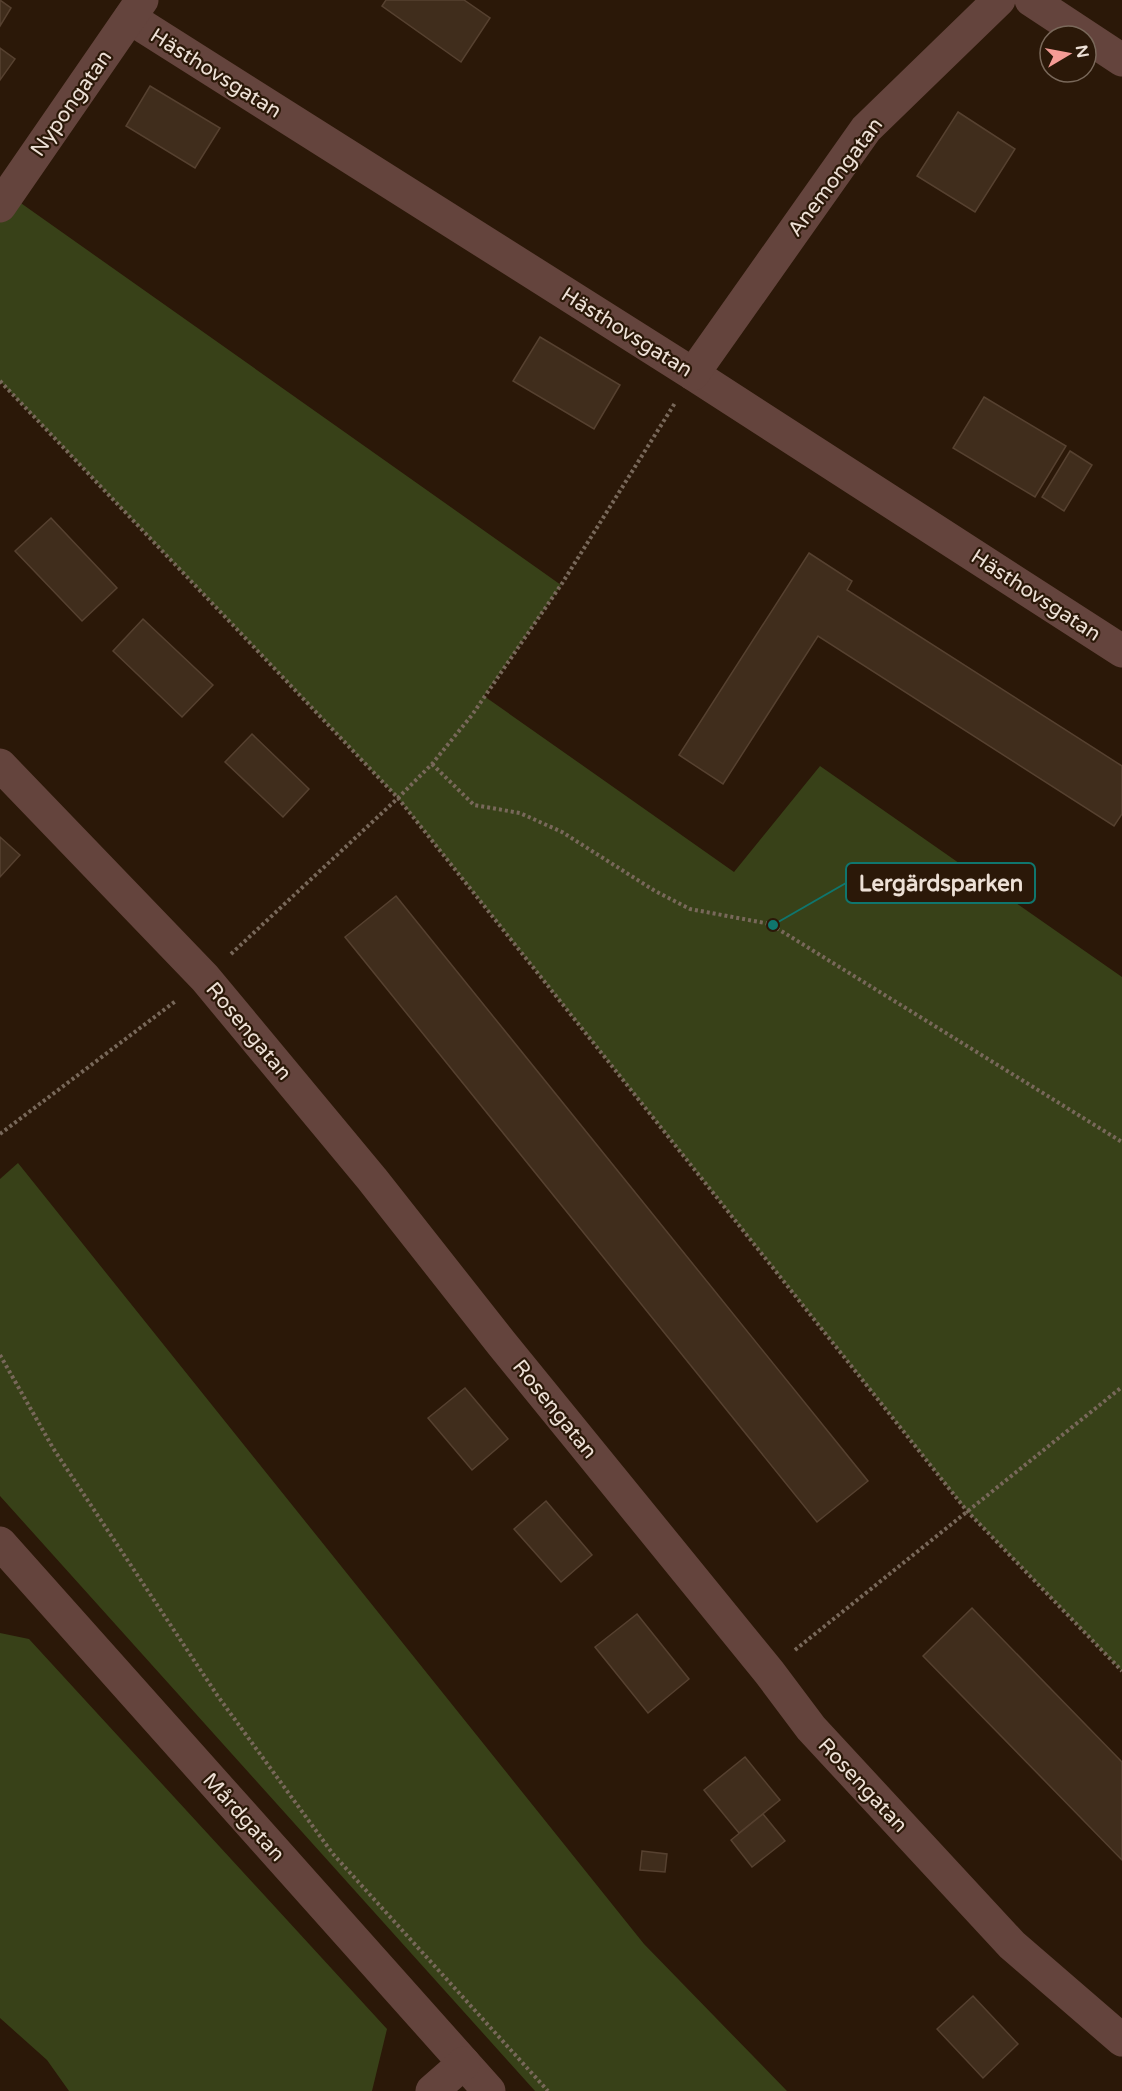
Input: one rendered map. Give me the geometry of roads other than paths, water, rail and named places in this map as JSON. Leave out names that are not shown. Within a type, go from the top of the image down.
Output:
[{"type":"street","name":"Anemongatan","points":[[693,374],[866,129],[999,0]]},
{"type":"street","points":[[1031,0],[1122,60]]},
{"type":"street","name":"Hästhovsgatan","points":[[136,9],[693,374],[1122,651]]},
{"type":"street","name":"Nypongatan","points":[[0,206],[136,9]]},
{"type":"street","name":"Rosengatan","points":[[0,765],[205,978],[372,1179],[509,1353],[769,1672],[811,1728],[1012,1945],[1122,2040]]},
{"type":"street","name":"Mårdgatan","points":[[0,1543],[489,2091]]},
{"type":"street","points":[[432,2091],[464,2063]]},
{"type":"place","name":"Lergärdsparken","points":[[773,925]]}]
